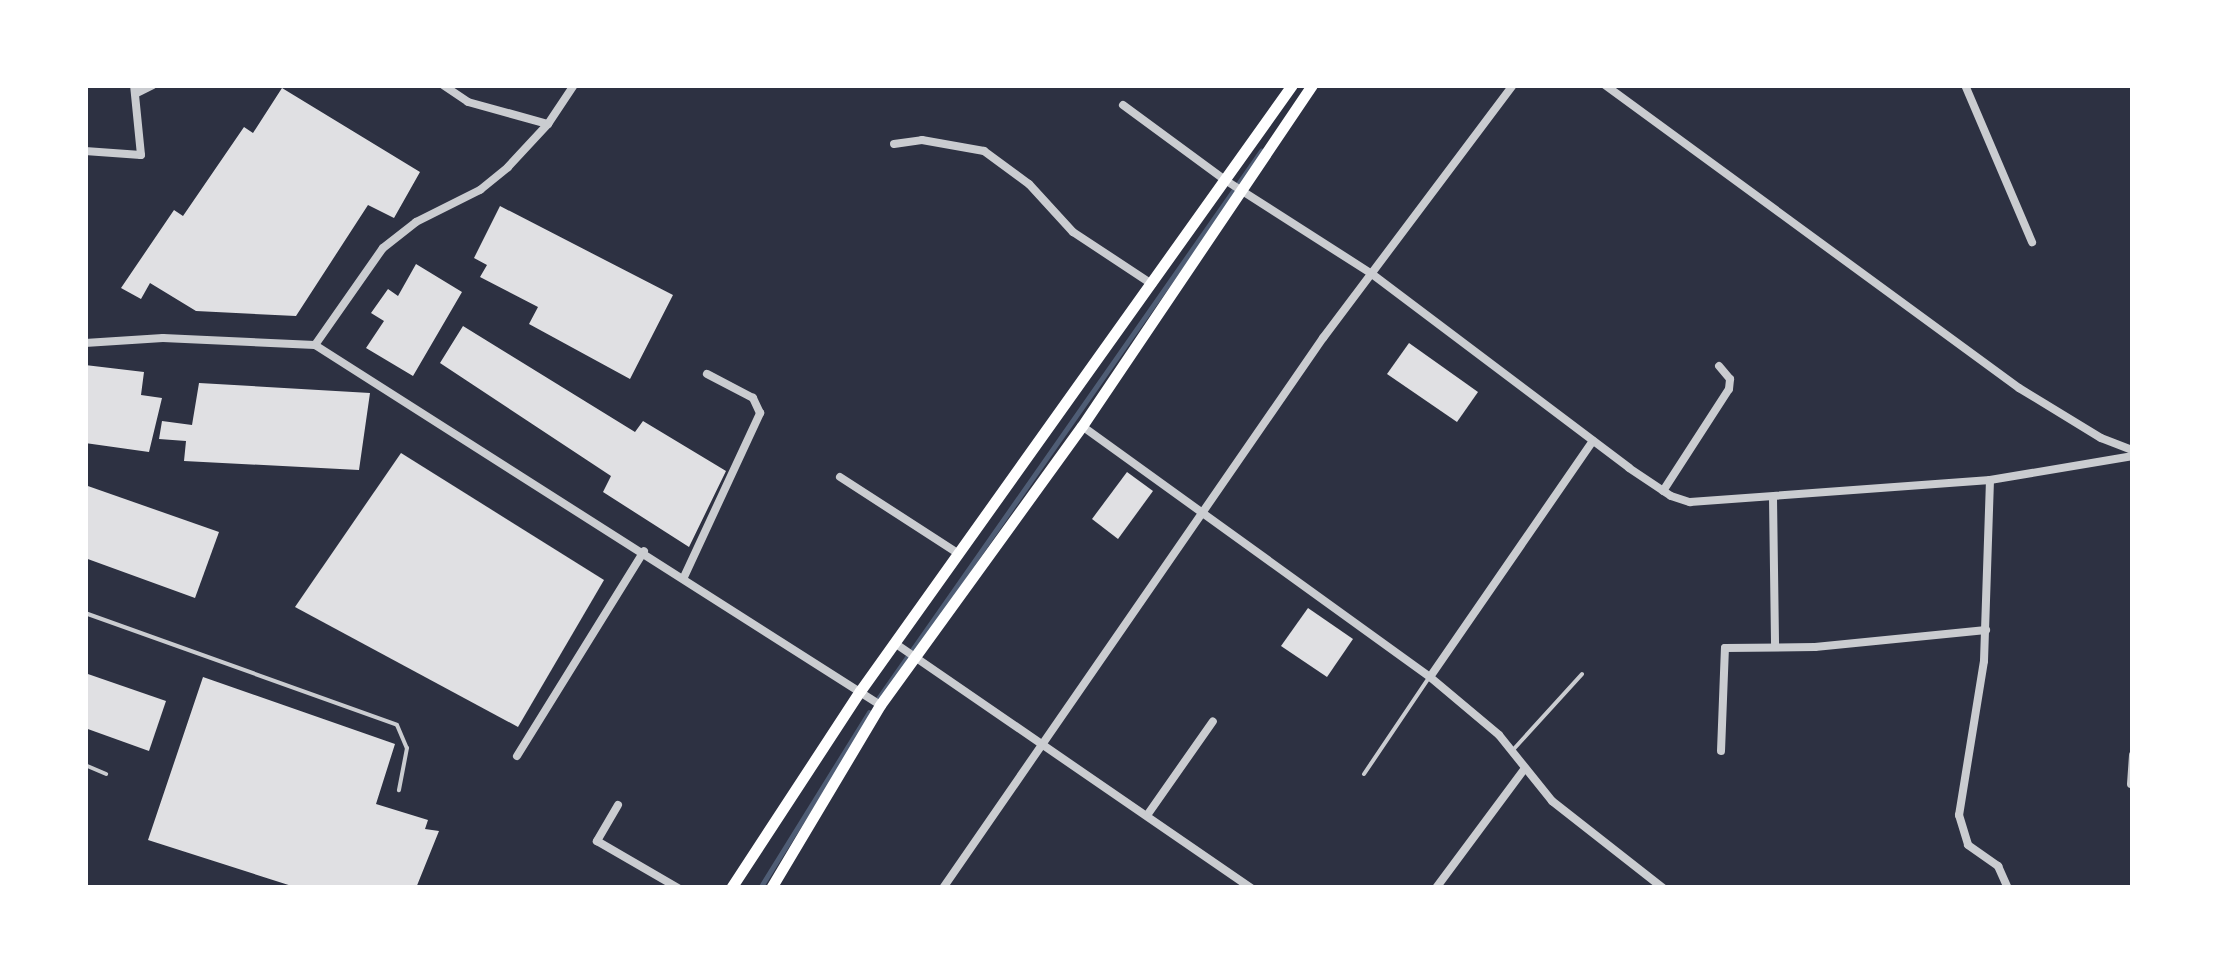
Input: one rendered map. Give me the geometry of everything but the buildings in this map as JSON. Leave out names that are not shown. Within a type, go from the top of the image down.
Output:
[{"type":"main road","points":[[731,888],[793,800],[860,691],[1292,85]]},
{"type":"main road","points":[[771,888],[880,705],[1082,426],[1312,85]]},
{"type":"main road","points":[[1280,103],[1294,112]]},
{"type":"street","points":[[85,151],[141,154],[135,89],[153,85]]},
{"type":"street","points":[[443,85],[468,102],[548,124]]},
{"type":"street","points":[[315,345],[383,248],[416,222],[480,190],[548,124],[574,85]]},
{"type":"street","points":[[942,888],[1372,274],[1513,85]]},
{"type":"street","points":[[1605,85],[2019,388],[2133,453]]},
{"type":"street","points":[[1966,85],[2032,242]]},
{"type":"street","points":[[1124,105],[1224,180],[1372,274],[1663,491],[1690,502],[1990,480],[2133,453]]},
{"type":"street","points":[[894,144],[922,140],[984,151],[1006,163],[1073,232],[1152,284]]},
{"type":"street","points":[[85,343],[163,338],[315,345],[644,551],[880,705]]},
{"type":"street","points":[[1663,491],[1729,390],[1730,379],[1719,366]]},
{"type":"street","points":[[684,577],[760,413],[754,398],[708,374]]},
{"type":"street","points":[[1082,426],[1430,677],[1512,751],[1552,802],[1663,888]]},
{"type":"street","points":[[1430,677],[1594,441]]},
{"type":"street","points":[[840,477],[960,554]]},
{"type":"street","points":[[1990,480],[1986,630],[1960,826],[1968,845],[1998,866],[2008,888]]},
{"type":"street","points":[[1774,498],[1775,647]]},
{"type":"street","points":[[518,756],[644,551]]},
{"type":"street","points":[[1721,751],[1725,648],[1986,630]]},
{"type":"street","points":[[896,644],[1252,888]]},
{"type":"street","points":[[1148,814],[1214,722]]},
{"type":"street","points":[[2131,784],[2133,755]]},
{"type":"street","points":[[1436,888],[1525,768]]},
{"type":"street","points":[[618,805],[597,841],[678,888]]},
{"type":"lane","points":[[85,612],[397,725],[408,748],[399,790]]},
{"type":"lane","points":[[1512,751],[1582,674]]},
{"type":"lane","points":[[1364,774],[1430,677]]},
{"type":"lane","points":[[85,766],[106,774]]},
{"type":"waterway","points":[[875,703],[1261,151]]},
{"type":"waterway","points":[[760,888],[869,712]]}]
